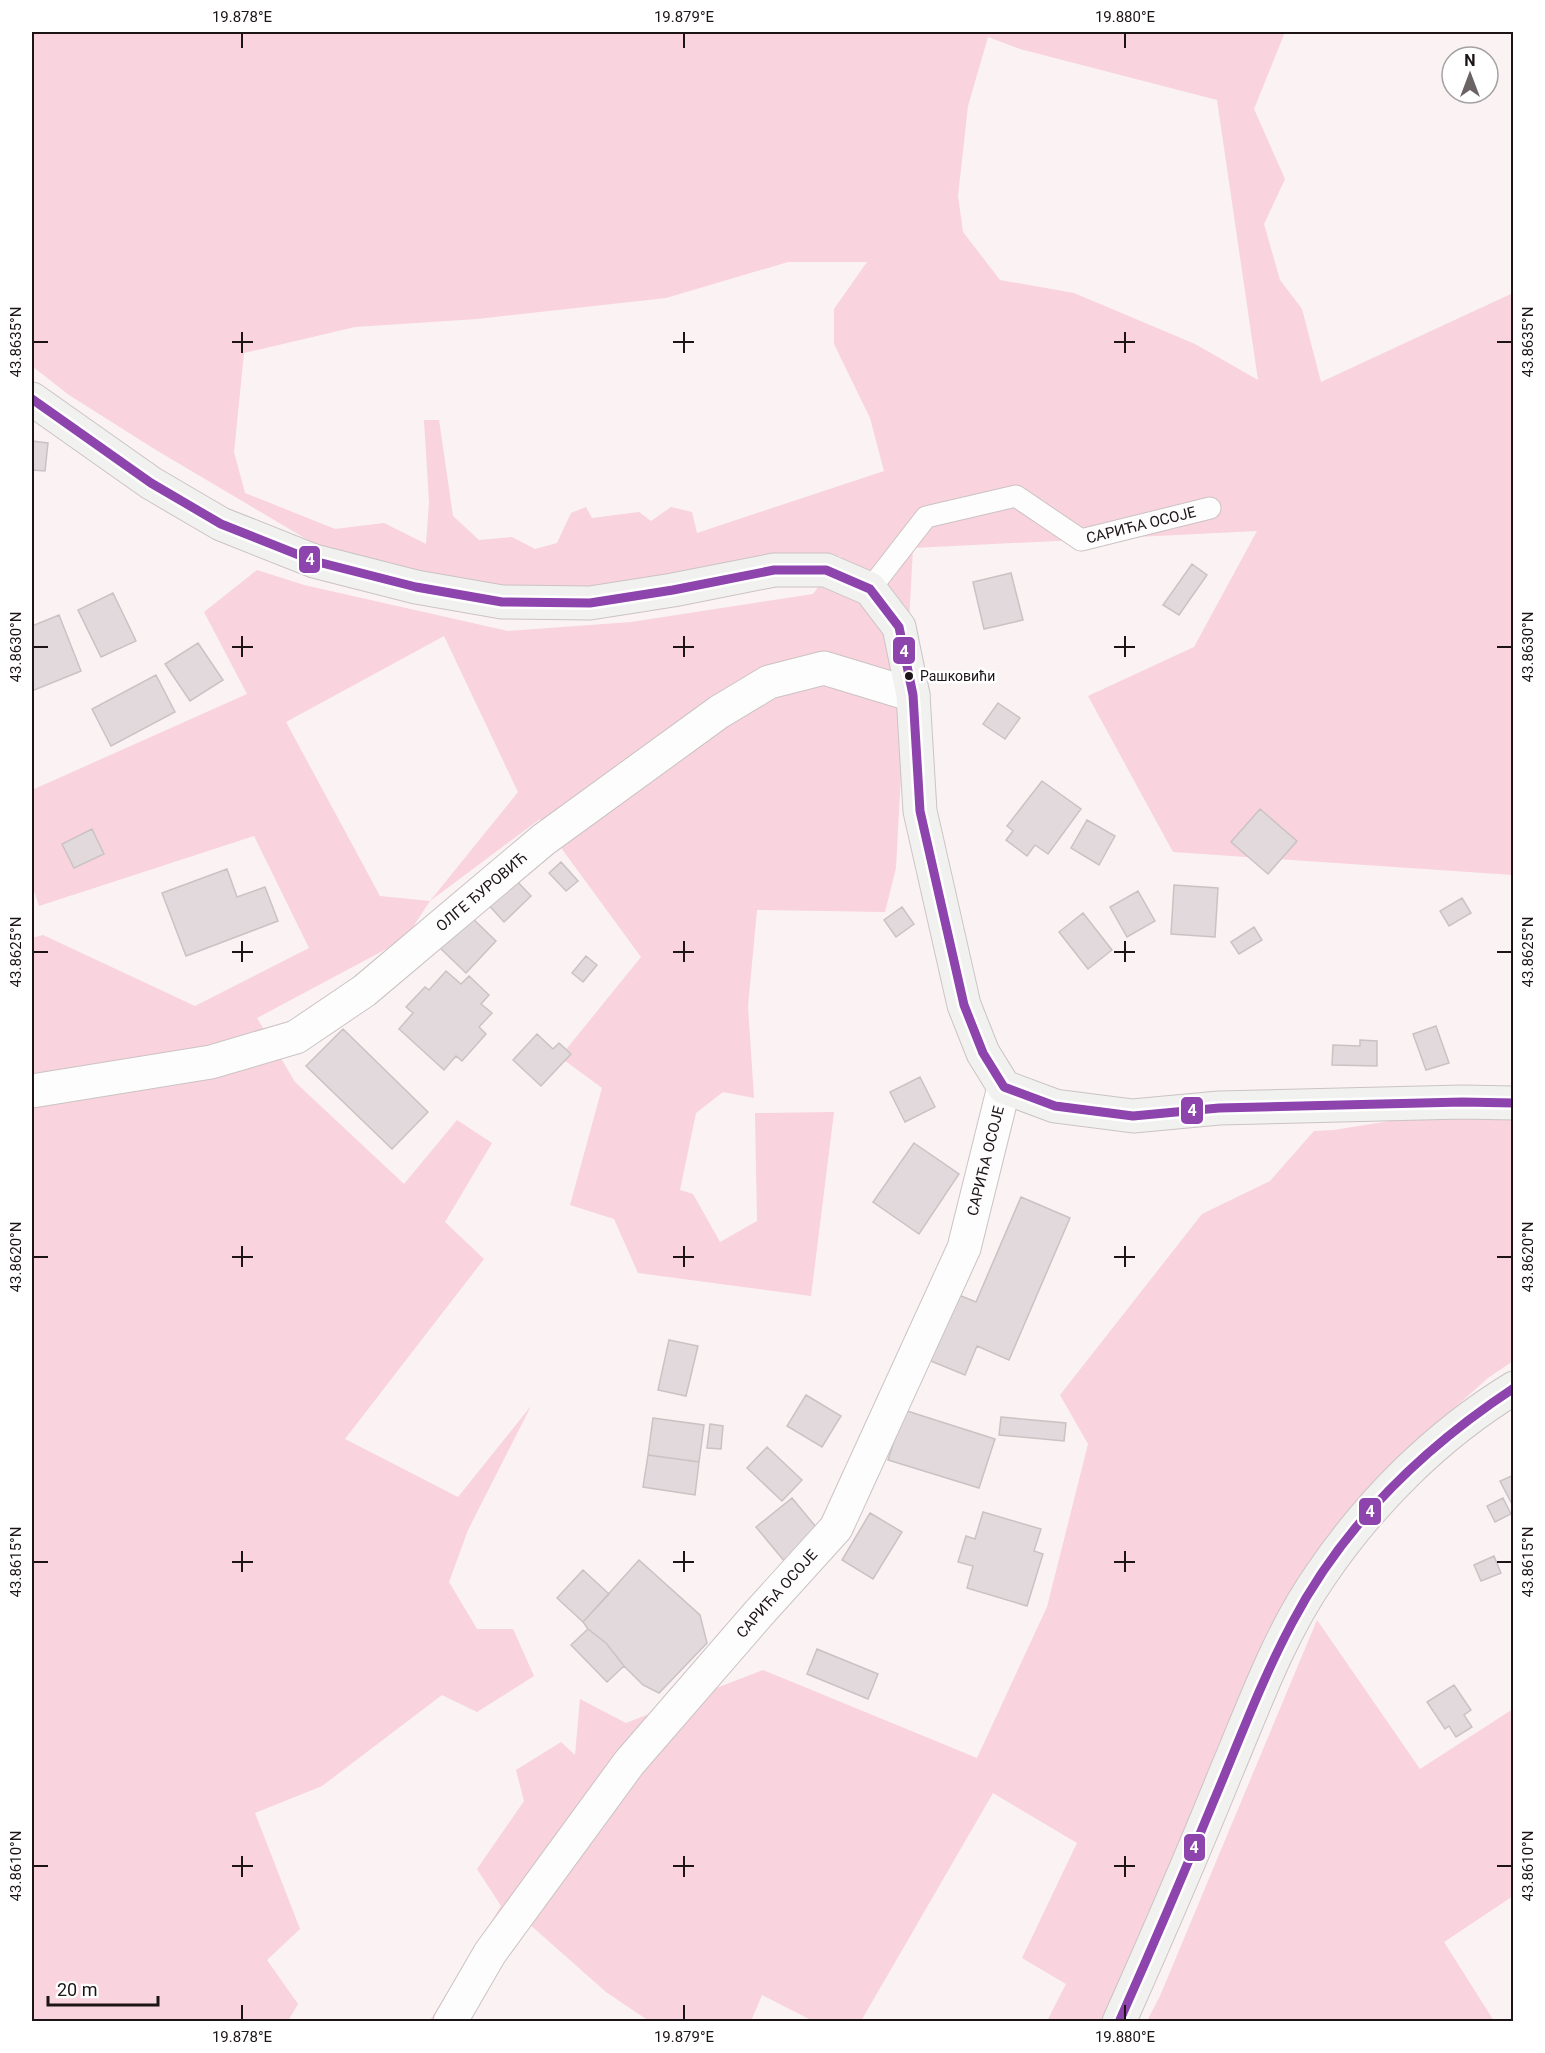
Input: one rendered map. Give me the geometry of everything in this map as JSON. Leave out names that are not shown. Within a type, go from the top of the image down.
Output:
[{"type":"street","name":"САРИЋА ОСОЈЕ","points":[[32,399],[151,483],[221,524],[314,561],[416,587],[502,602],[590,603],[673,590],[774,570],[826,570],[870,589],[899,627],[913,695],[920,811],[964,1005],[983,1053],[1004,1087],[964,1248],[836,1528],[629,1763],[490,1953],[450,2022]]},
{"type":"street","name":"ОЛГЕ ЂУРОВИЋ","points":[[32,1091],[211,1062],[296,1037],[364,991],[543,840],[719,712],[769,682],[824,668],[913,695]]},
{"type":"street","points":[[1004,1087],[1055,1106],[1133,1116],[1219,1108],[1462,1102],[1514,1103]]},
{"type":"street","points":[[1119,2022],[1280,1648],[1319,1577],[1378,1501],[1413,1466],[1455,1431],[1514,1388]]},
{"type":"lane","name":"САРИЋА ОСОЈЕ","points":[[870,589],[926,517],[1016,496],[1081,540],[1210,508]]},
{"type":"shaded area","points":[[32,32],[1285,32],[1254,109],[1285,179],[1264,224],[1280,280],[1302,309],[1321,382],[1513,293],[1513,875],[1173,852],[1088,696],[1194,647],[1257,531],[913,548],[896,868],[885,912],[757,910],[748,1006],[754,1098],[723,1092],[696,1113],[680,1190],[693,1194],[720,1242],[757,1221],[755,1113],[834,1112],[811,1296],[638,1273],[614,1219],[570,1205],[602,1088],[560,1057],[641,957],[540,819],[430,901],[405,939],[257,1018],[295,1082],[404,1184],[457,1120],[492,1143],[445,1222],[484,1259],[345,1439],[458,1497],[531,1406],[468,1530],[449,1582],[477,1629],[513,1629],[534,1676],[477,1712],[442,1695],[322,1786],[255,1813],[300,1929],[267,1960],[298,2004],[288,2021],[32,2021],[32,938],[43,935],[195,1006],[309,948],[254,836],[39,906],[32,885],[32,790],[247,694],[204,612],[257,570],[304,585],[508,631],[631,622],[813,594],[841,556],[564,592],[445,582],[328,552],[156,450],[69,395],[32,366]],"holes":[[[988,37],[1020,49],[1217,100],[1258,380],[1195,344],[1074,293],[1000,280],[963,232],[958,196],[968,106]],[[788,262],[867,262],[834,309],[834,344],[870,418],[884,471],[697,533],[692,512],[671,507],[651,521],[639,512],[592,518],[586,507],[571,513],[557,543],[535,549],[512,537],[479,540],[453,516],[439,420],[424,420],[429,502],[426,544],[384,523],[335,529],[245,493],[234,452],[244,353],[355,327],[477,319],[666,298]],[[444,636],[518,792],[430,901],[380,896],[286,722]]]},
{"type":"shaded area","points":[[1513,1101],[1513,1361],[1488,1378],[1399,1457],[1269,1637],[1200,1791],[1142,1935],[1103,2021],[1047,2021],[1066,1984],[1022,1958],[1077,1843],[993,1793],[861,2021],[813,2021],[762,1995],[751,2021],[649,2021],[606,1992],[527,1922],[435,2021],[429,2022],[501,1906],[477,1869],[524,1801],[516,1770],[561,1742],[575,1755],[580,1699],[626,1723],[763,1670],[977,1758],[1047,1607],[1088,1444],[1060,1395],[1202,1214],[1270,1181],[1314,1131],[1334,1130]]},
{"type":"shaded area","points":[[1317,1620],[1420,1769],[1513,1709],[1513,1896],[1444,1942],[1494,2021],[1147,2021],[1160,1996]]},
{"type":"building","points":[[32,441],[48,443],[45,471],[32,470]]},
{"type":"building","points":[[1192,564],[1207,575],[1179,615],[1163,605]]},
{"type":"building","points":[[1011,573],[1023,620],[984,629],[973,582]]},
{"type":"building","points":[[113,593],[136,641],[101,657],[78,610]]},
{"type":"building","points":[[59,615],[81,671],[32,691],[32,626]]},
{"type":"building","points":[[198,643],[223,680],[190,701],[165,664]]},
{"type":"building","points":[[156,675],[175,712],[111,746],[92,709]]},
{"type":"building","points":[[998,703],[1020,718],[1005,739],[983,724]]},
{"type":"building","points":[[1042,781],[1081,809],[1048,854],[1035,845],[1027,856],[1006,840],[1013,831],[1007,826]]},
{"type":"building","points":[[1260,809],[1297,841],[1268,874],[1231,842]]},
{"type":"building","points":[[1087,820],[1115,836],[1099,865],[1071,848]]},
{"type":"building","points":[[92,829],[104,854],[74,868],[62,844]]},
{"type":"building","points":[[561,862],[578,881],[566,891],[549,873]]},
{"type":"building","points":[[227,869],[237,897],[265,887],[278,921],[186,956],[162,893]]},
{"type":"building","points":[[512,876],[531,896],[504,922],[486,902]]},
{"type":"building","points":[[1174,885],[1218,888],[1215,937],[1171,934]]},
{"type":"building","points":[[1138,891],[1155,921],[1127,937],[1110,907]]},
{"type":"building","points":[[1462,898],[1471,913],[1449,926],[1440,911]]},
{"type":"building","points":[[902,907],[914,924],[896,937],[884,920]]},
{"type":"building","points":[[1083,913],[1112,950],[1088,969],[1059,932]]},
{"type":"building","points":[[469,915],[496,941],[466,973],[438,946]]},
{"type":"building","points":[[1254,927],[1262,940],[1239,954],[1231,942]]},
{"type":"building","points":[[586,956],[597,965],[583,982],[572,973]]},
{"type":"building","points":[[446,971],[461,984],[469,976],[489,995],[481,1004],[492,1013],[479,1027],[486,1034],[462,1061],[456,1056],[444,1070],[399,1029],[413,1013],[406,1007],[425,987],[429,990]]},
{"type":"building","points":[[1436,1026],[1449,1063],[1426,1070],[1413,1034]]},
{"type":"building","points":[[343,1029],[428,1112],[392,1149],[306,1066]]},
{"type":"building","points":[[537,1034],[553,1049],[559,1043],[571,1054],[541,1086],[513,1060]]},
{"type":"building","points":[[1360,1040],[1377,1041],[1377,1066],[1332,1065],[1333,1045],[1360,1046]]},
{"type":"building","points":[[920,1077],[935,1107],[905,1122],[890,1092]]},
{"type":"building","points":[[914,1143],[959,1174],[919,1234],[873,1202]]},
{"type":"building","points":[[1021,1197],[1070,1218],[1009,1360],[977,1346],[965,1375],[926,1359],[954,1293],[976,1302]]},
{"type":"building","points":[[669,1340],[698,1346],[686,1396],[658,1390]]},
{"type":"building","points":[[806,1395],[841,1416],[822,1447],[787,1426]]},
{"type":"building","points":[[904,1410],[995,1439],[979,1488],[888,1460]]},
{"type":"building","points":[[1001,1417],[1066,1423],[1064,1441],[999,1435]]},
{"type":"building","points":[[653,1418],[704,1425],[699,1462],[648,1455]]},
{"type":"building","points":[[710,1424],[723,1426],[721,1449],[707,1448]]},
{"type":"building","points":[[767,1447],[802,1480],[782,1501],[747,1468]]},
{"type":"building","points":[[648,1455],[699,1462],[695,1495],[643,1487]]},
{"type":"building","points":[[1514,1475],[1514,1508],[1500,1481]]},
{"type":"building","points":[[792,1498],[821,1533],[785,1562],[756,1527]]},
{"type":"building","points":[[1503,1498],[1511,1514],[1495,1522],[1487,1506]]},
{"type":"building","points":[[983,1512],[1041,1529],[1034,1551],[1043,1554],[1027,1606],[967,1588],[973,1566],[958,1562],[966,1536],[975,1539]]},
{"type":"building","points":[[870,1513],[902,1532],[873,1579],[842,1560]]},
{"type":"building","points":[[1494,1556],[1501,1573],[1481,1581],[1474,1565]]},
{"type":"building","points":[[639,1560],[700,1615],[707,1643],[659,1693],[643,1685],[606,1643],[583,1622]]},
{"type":"building","points":[[583,1570],[609,1594],[583,1622],[557,1598]]},
{"type":"building","points":[[588,1629],[606,1643],[624,1666],[607,1682],[571,1645]]},
{"type":"building","points":[[817,1649],[878,1674],[868,1699],[807,1674]]},
{"type":"building","points":[[1454,1685],[1471,1710],[1464,1715],[1472,1727],[1456,1737],[1449,1726],[1445,1729],[1427,1702]]},
{"type":"transit line","name":"4","points":[[32,399],[151,483],[221,524],[314,561],[416,587],[502,602],[590,603],[673,590],[774,570],[826,570],[870,589],[899,627],[913,695],[920,811],[964,1005],[983,1053],[1004,1087],[1055,1106],[1133,1116],[1219,1108],[1462,1102],[1514,1103]]},
{"type":"transit line","name":"4","points":[[1119,2022],[1260,1690],[1292,1623],[1312,1588],[1335,1554],[1361,1522],[1417,1463],[1480,1411],[1514,1388]]},
{"type":"place","name":"Рашковићи","points":[[909,676]]}]
